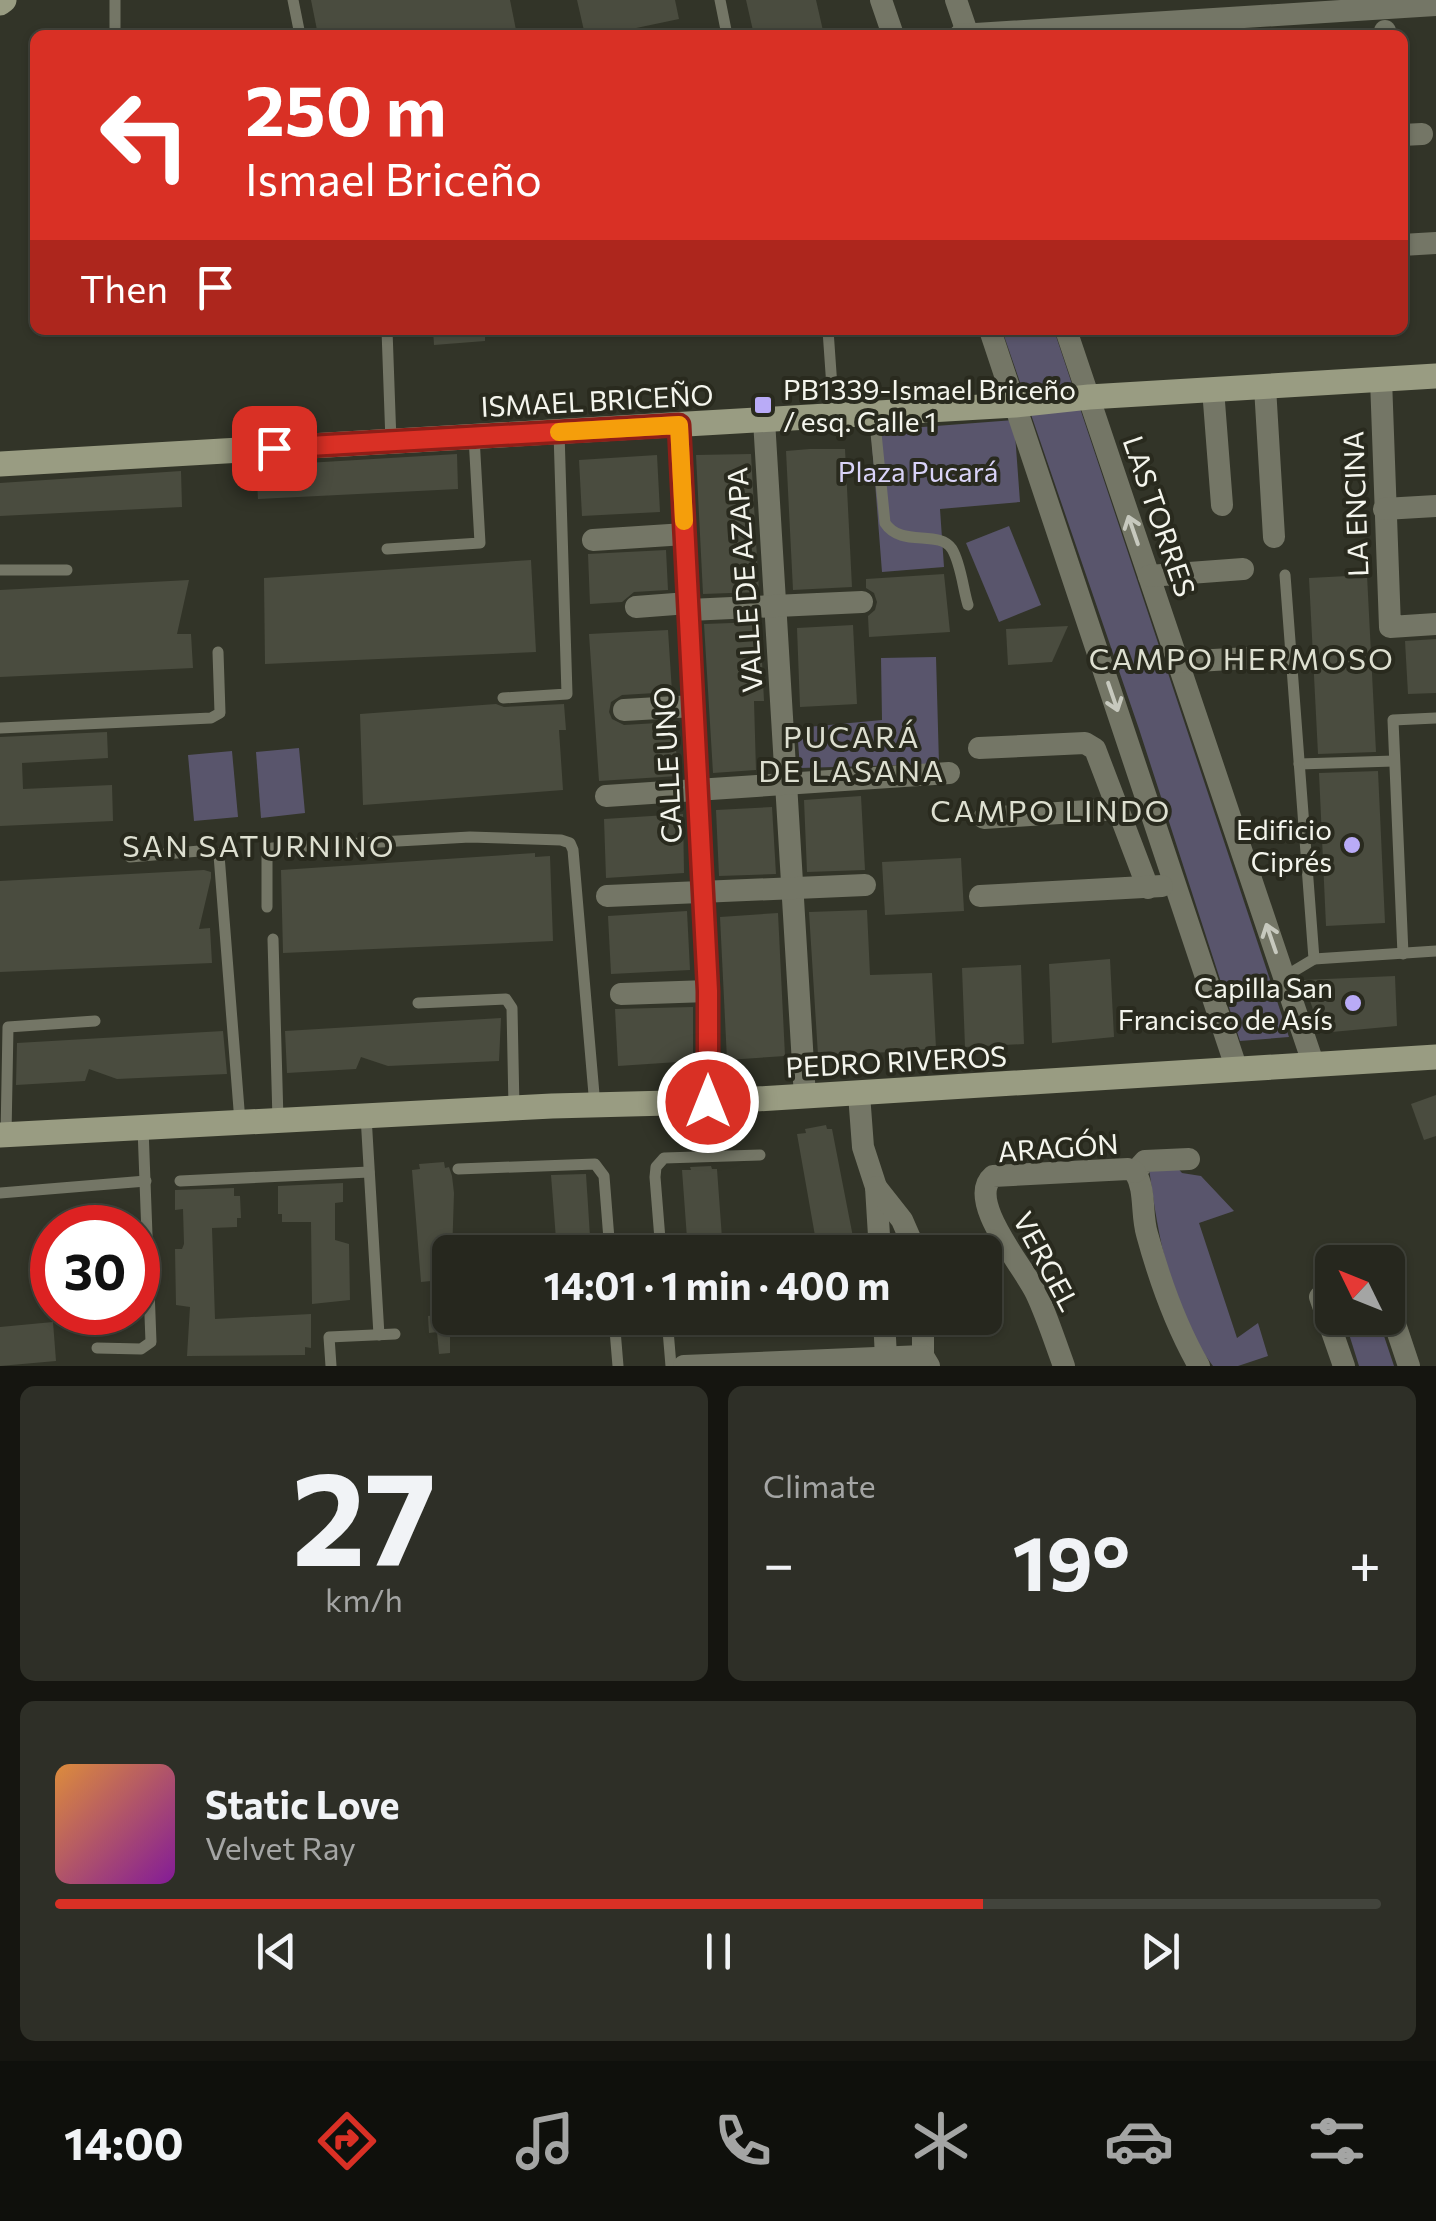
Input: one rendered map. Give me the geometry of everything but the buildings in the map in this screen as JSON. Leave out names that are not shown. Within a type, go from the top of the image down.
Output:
[{"type":"street","points":[[882,0],[891,30]]},
{"type":"street","points":[[956,0],[964,30]]},
{"type":"street","points":[[1022,30],[1296,6],[1436,5]]},
{"type":"street","points":[[1408,245],[1436,243]]},
{"type":"street","points":[[992,335],[1237,1070]]},
{"type":"street","name":"LAS TORRES","points":[[1068,335],[1313,1063]]},
{"type":"street","name":"ISMAEL BRICEÑO","points":[[0,464],[1016,405],[1436,376]]},
{"type":"street","name":"LA ENCINA","points":[[1381,380],[1390,627],[1436,624]]},
{"type":"street","points":[[1264,386],[1274,537]]},
{"type":"street","points":[[1213,390],[1222,505]]},
{"type":"street","name":"VALLE DE AZAPA","points":[[764,420],[805,1097]]},
{"type":"street","name":"CALLE UNO","points":[[679,425],[708,991],[708,1102]]},
{"type":"street","points":[[1384,509],[1436,506]]},
{"type":"street","points":[[593,540],[685,534]]},
{"type":"street","points":[[1149,576],[1244,569]]},
{"type":"street","points":[[636,607],[862,602]]},
{"type":"street","points":[[1178,662],[1249,658]]},
{"type":"street","points":[[624,710],[694,706]]},
{"type":"street","points":[[979,748],[1085,742],[1095,749],[1148,888]]},
{"type":"street","points":[[606,796],[949,773]]},
{"type":"street","points":[[984,818],[1118,809]]},
{"type":"street","points":[[607,896],[865,884]]},
{"type":"street","points":[[980,896],[1176,884]]},
{"type":"street","points":[[621,994],[708,991]]},
{"type":"street","name":"PEDRO RIVEROS","points":[[3,1135],[805,1097],[1436,1056]]},
{"type":"street","points":[[859,1094],[862,1146],[876,1187],[879,1235]]},
{"type":"street","name":"ARAGÓN","points":[[986,1182],[993,1176],[1135,1172],[1145,1161],[1189,1158]]},
{"type":"street","points":[[1135,1172],[1140,1181],[1146,1231],[1198,1366]]},
{"type":"street","name":"VERGEL","points":[[986,1182],[988,1212],[1036,1293],[1064,1366]]},
{"type":"street","points":[[876,1187],[909,1235]]},
{"type":"street","points":[[894,1335],[910,1361]]},
{"type":"street","points":[[910,1361],[917,1335]]},
{"type":"street","points":[[1333,1335],[1344,1366]]},
{"type":"street","points":[[1399,1335],[1409,1366]]},
{"type":"street","points":[[684,1366],[910,1361]]},
{"type":"lane","points":[[115,30],[116,0]]},
{"type":"lane","points":[[293,0],[299,30]]},
{"type":"lane","points":[[720,0],[726,30]]},
{"type":"lane","points":[[386,335],[391,442]]},
{"type":"lane","points":[[828,335],[834,416]]},
{"type":"lane","points":[[874,413],[885,524],[897,535],[941,541],[952,549],[968,605]]},
{"type":"lane","points":[[504,698],[566,694],[559,432]]},
{"type":"lane","points":[[387,549],[480,543],[474,437]]},
{"type":"lane","points":[[0,570],[67,570]]},
{"type":"lane","points":[[1285,575],[1314,959]]},
{"type":"lane","points":[[0,728],[211,718],[220,713],[218,652]]},
{"type":"lane","points":[[1403,954],[1392,720],[1436,718]]},
{"type":"lane","points":[[1300,764],[1394,761]]},
{"type":"lane","points":[[267,907],[268,854],[272,848],[470,836],[570,843],[595,1106]]},
{"type":"lane","points":[[130,857],[211,850],[219,855],[240,1122]]},
{"type":"lane","points":[[273,938],[278,1120]]},
{"type":"lane","points":[[1284,977],[1314,959],[1436,951]]},
{"type":"lane","points":[[418,1004],[506,998],[512,1008],[514,1108]]},
{"type":"lane","points":[[3,1135],[8,1027],[95,1021]]},
{"type":"lane","points":[[366,1116],[378,1335]]},
{"type":"lane","points":[[97,1348],[141,1349],[151,1342],[143,1127]]},
{"type":"lane","points":[[660,1235],[655,1176],[656,1166],[664,1158],[760,1155]]},
{"type":"lane","points":[[458,1168],[595,1164],[604,1176],[609,1235]]},
{"type":"lane","points":[[180,1181],[369,1172]]},
{"type":"lane","points":[[0,1193],[146,1181]]},
{"type":"lane","points":[[331,1366],[329,1337],[395,1334]]},
{"type":"lane","points":[[615,1335],[618,1366]]},
{"type":"lane","points":[[668,1335],[671,1366]]},
{"type":"green space","points":[[1004,335],[1056,335],[1289,1037],[1240,1041],[1139,729]]},
{"type":"green space","name":"Plaza Pucará","points":[[1014,420],[1020,502],[940,509],[944,567],[882,572],[871,431]]},
{"type":"green space","points":[[1009,526],[1041,605],[999,622],[966,543]]},
{"type":"green space","points":[[936,657],[939,764],[800,768],[797,728],[882,720],[881,658]]},
{"type":"green space","points":[[299,748],[305,813],[261,818],[256,752]]},
{"type":"green space","points":[[232,751],[238,817],[194,821],[188,755]]},
{"type":"green space","points":[[1175,1165],[1182,1173],[1201,1176],[1234,1211],[1199,1223],[1237,1338],[1258,1323],[1268,1356],[1238,1366],[1213,1366],[1186,1321],[1168,1272],[1149,1168]]},
{"type":"green space","points":[[1349,1335],[1384,1335],[1394,1366],[1359,1366]]},
{"type":"slow traffic","points":[[559,432],[679,425],[684,521]]},
{"type":"place","name":"PB1339-Ismael Briceño / esq. Calle 1","points":[[763,405]]},
{"type":"place","name":"Edificio Ciprés","points":[[1352,845]]},
{"type":"place","name":"Capilla San Francisco de Asís","points":[[1353,1003]]},
{"type":"district","name":"CAMPO HERMOSO","points":[[1242,657]]},
{"type":"district","name":"PUCARÁ DE LASANA","points":[[852,752]]},
{"type":"district","name":"CAMPO LINDO","points":[[1051,809]]},
{"type":"district","name":"SAN SATURNINO","points":[[259,844]]},
{"type":"route","points":[[274,448],[679,425],[708,991],[708,1102]]}]
